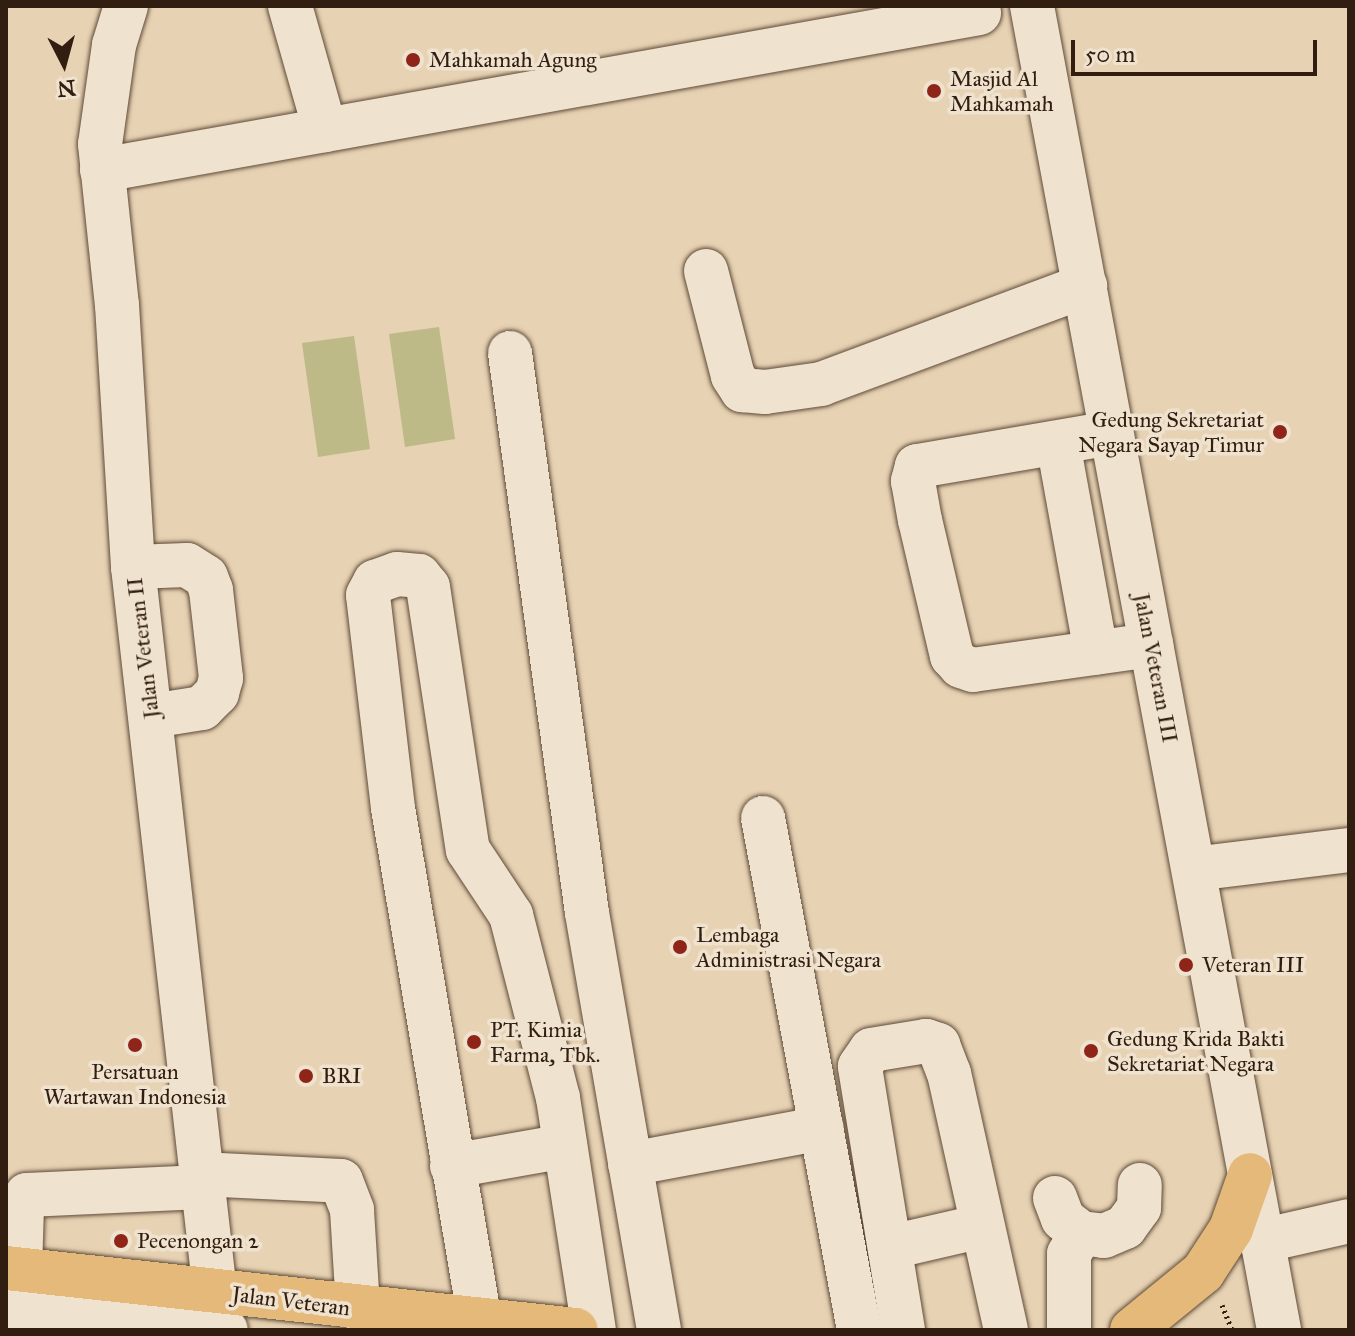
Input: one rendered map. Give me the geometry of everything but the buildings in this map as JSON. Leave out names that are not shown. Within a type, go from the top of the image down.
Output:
[{"type":"main road","points":[[1132,1330],[1203,1272],[1231,1229],[1250,1175]]},
{"type":"main road","name":"Jalan Veteran","points":[[11,1282],[220,1311],[358,1309],[576,1330]]},
{"type":"street","points":[[290,6],[325,130]]},
{"type":"street","name":"Jalan Veteran III","points":[[1032,6],[1279,1330]]},
{"type":"street","name":"Jalan Veteran II","points":[[121,9],[100,144],[133,567],[152,716],[201,1180],[220,1311]]},
{"type":"street","points":[[102,170],[325,130],[843,21],[979,13]]},
{"type":"street","points":[[706,271],[733,376],[742,390],[765,392],[821,384],[1085,286]]},
{"type":"street","points":[[510,353],[584,898],[659,1330]]},
{"type":"street","points":[[1111,433],[917,466],[913,481],[917,507],[952,656],[961,666],[973,670],[1151,645]]},
{"type":"street","points":[[1058,443],[1096,653]]},
{"type":"street","points":[[133,567],[187,565],[206,577],[211,590],[221,678],[217,693],[202,708],[152,716]]},
{"type":"street","points":[[480,1321],[393,808],[368,595],[375,582],[397,574],[419,576],[428,587],[460,797],[473,861],[511,915],[565,1146],[594,1330]]},
{"type":"street","points":[[393,808],[460,797]]},
{"type":"street","points":[[763,818],[859,1330]]},
{"type":"street","points":[[1194,869],[1349,850]]},
{"type":"street","points":[[903,1330],[860,1066],[871,1050],[894,1044],[938,1045],[1006,1330]]},
{"type":"street","points":[[630,1164],[822,1128]]},
{"type":"street","points":[[452,1166],[565,1146]]},
{"type":"street","points":[[11,1282],[22,1208],[27,1195],[201,1180],[341,1181],[352,1210],[358,1309]]},
{"type":"street","points":[[1055,1198],[1063,1219],[1081,1233],[1104,1236],[1125,1227],[1139,1208],[1140,1185]]},
{"type":"street","points":[[1261,1241],[1349,1221]]},
{"type":"street","points":[[891,1247],[982,1226]]},
{"type":"street","points":[[1069,1330],[1069,1254],[1081,1233]]},
{"type":"shaded area","points":[[439,327],[455,439],[405,447],[389,334]]},
{"type":"shaded area","points":[[354,336],[370,449],[318,457],[302,343]]},
{"type":"place","name":"Mahkamah Agung","points":[[413,60]]},
{"type":"place","name":"Masjid Al Mahkamah","points":[[934,91]]},
{"type":"place","name":"Gedung Sekretariat Negara Sayap Timur","points":[[1280,432]]},
{"type":"place","name":"Lembaga Administrasi Negara","points":[[680,947]]},
{"type":"place","name":"Veteran III","points":[[1186,965]]},
{"type":"place","name":"PT. Kimia Farma, Tbk.","points":[[474,1042]]},
{"type":"place","name":"Persatuan Wartawan Indonesia","points":[[135,1045]]},
{"type":"place","name":"Gedung Krida Bakti Sekretariat Negara","points":[[1091,1051]]},
{"type":"place","name":"BRI","points":[[306,1076]]},
{"type":"place","name":"Pecenongan 2","points":[[121,1241]]}]
